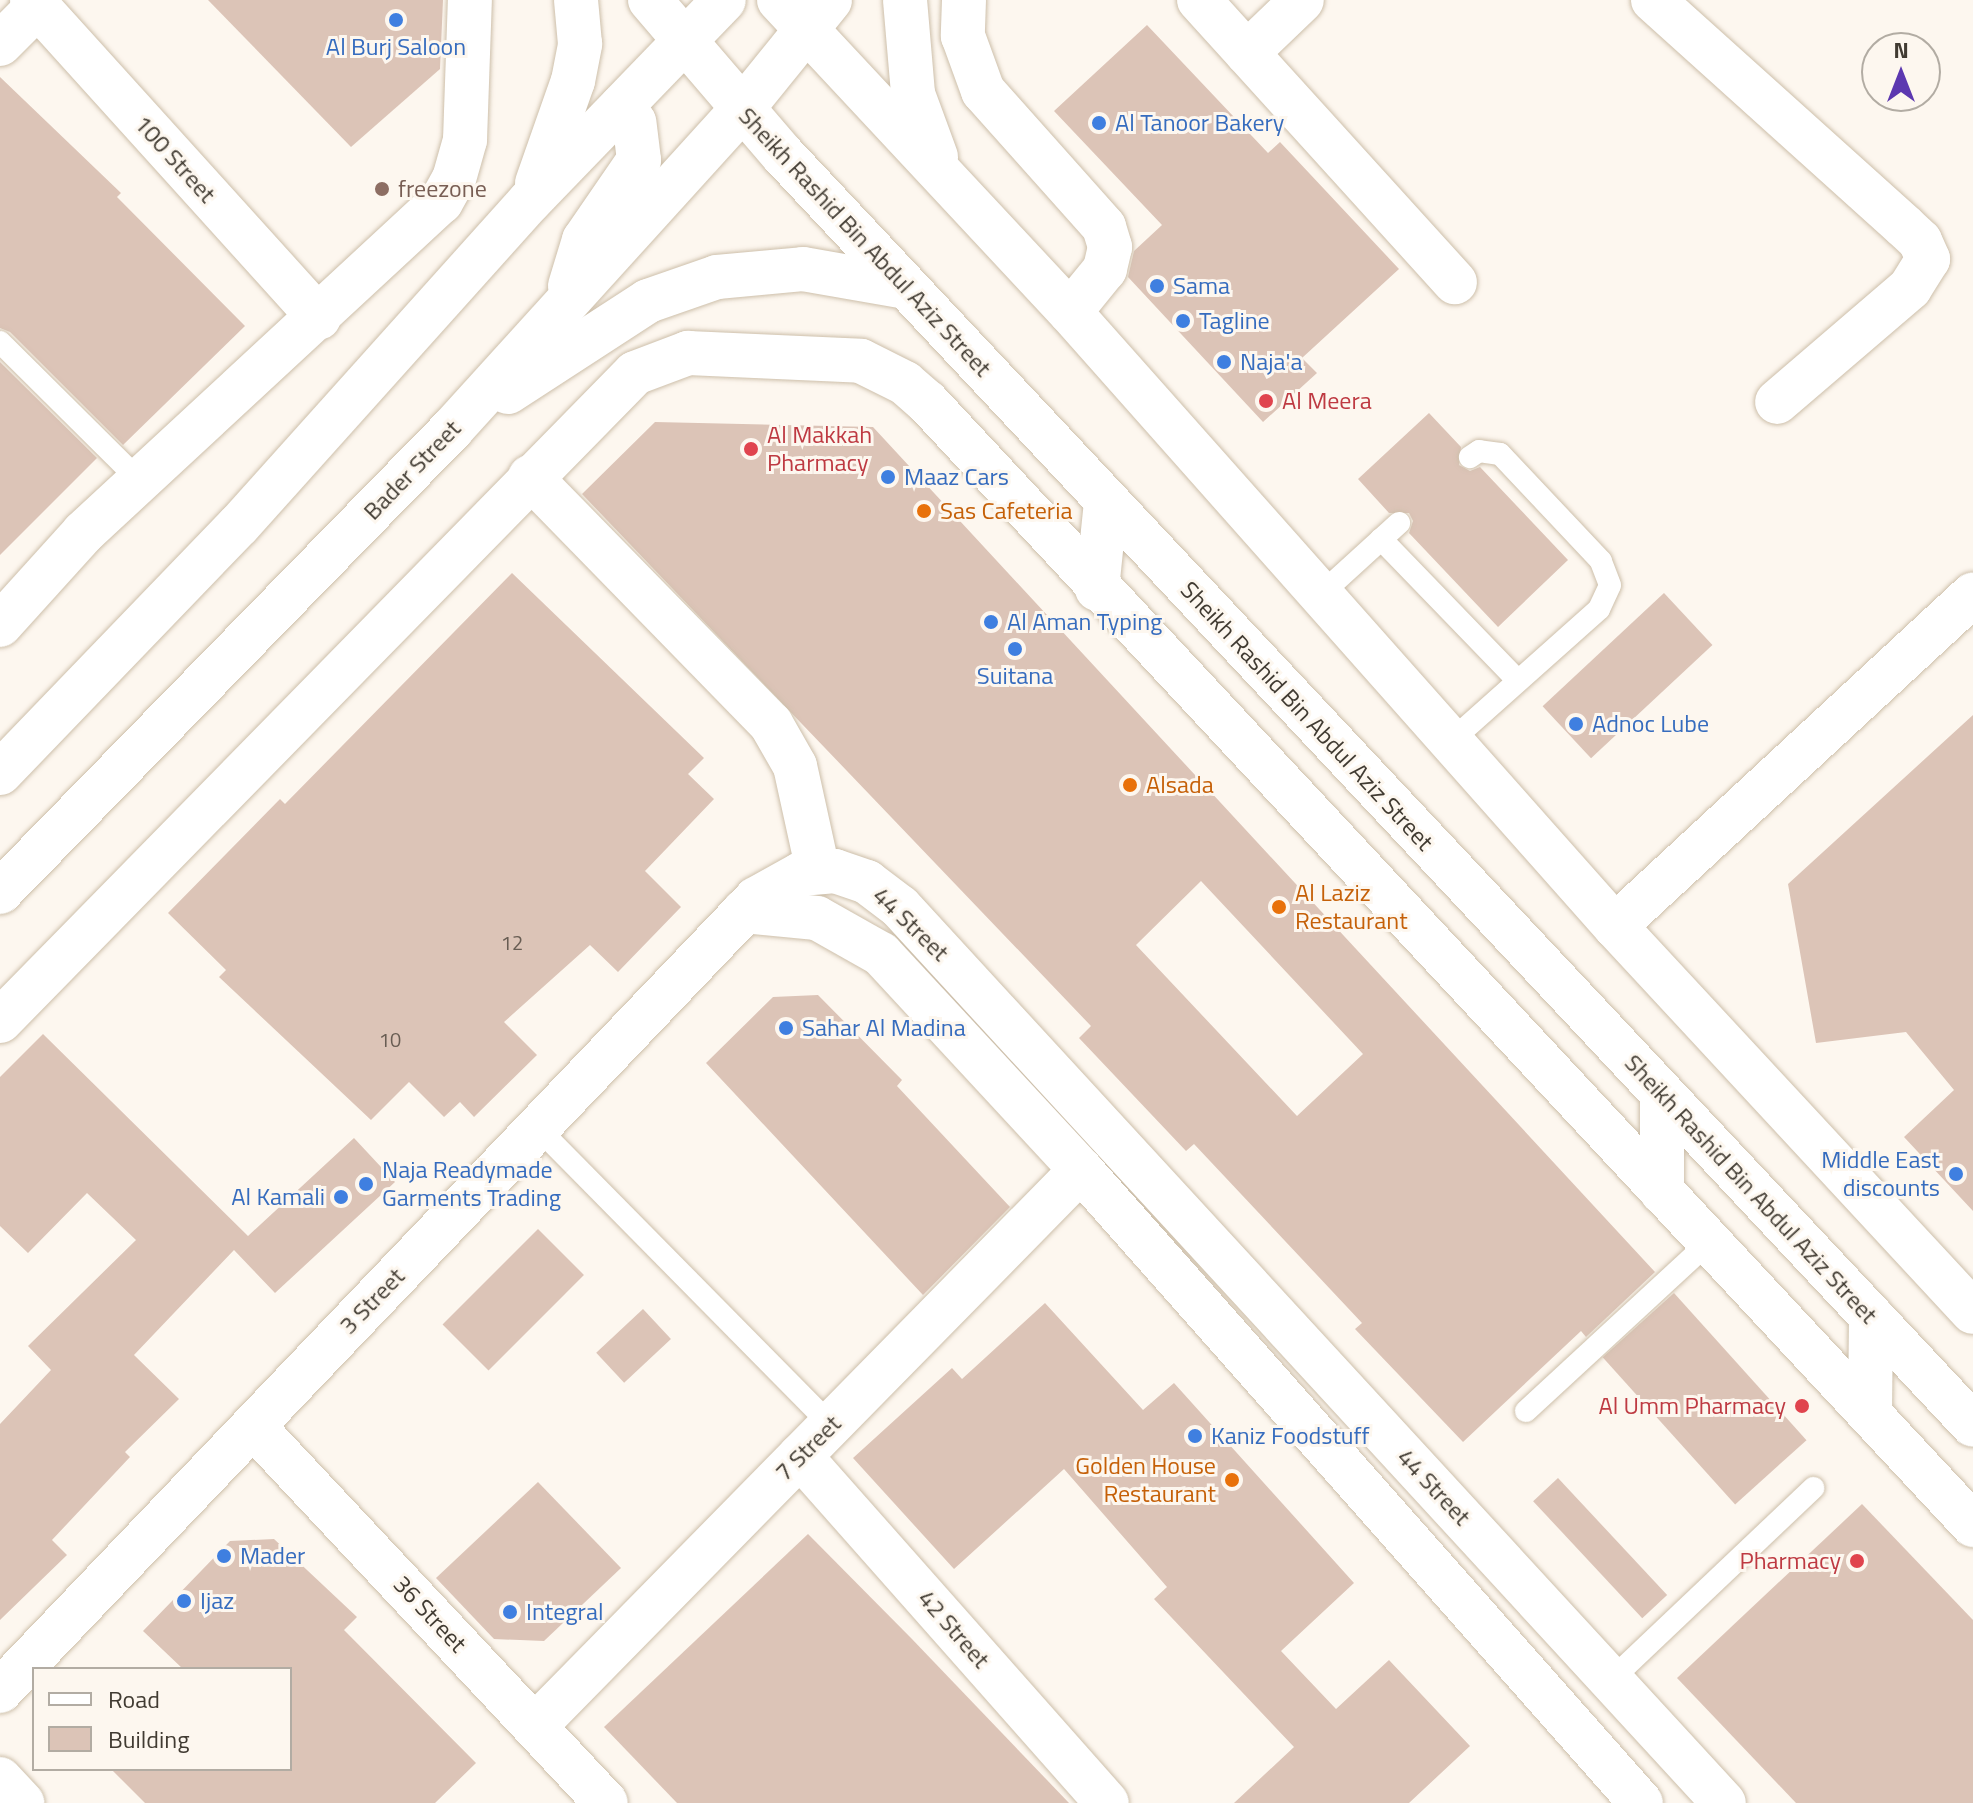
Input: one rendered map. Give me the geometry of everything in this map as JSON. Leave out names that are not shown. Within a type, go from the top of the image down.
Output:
[{"type":"street","points":[[0,625],[83,533],[423,223],[454,179],[465,140],[470,0]]},
{"type":"street","points":[[530,201],[573,81],[580,44],[576,0]]},
{"type":"street","name":"Sheikh Rashid Bin Abdul Aziz Street","points":[[650,0],[742,109],[906,287],[1973,1425]]},
{"type":"street","points":[[0,773],[239,525],[530,201],[724,0]]},
{"type":"street","points":[[905,0],[913,94],[947,181]]},
{"type":"street","points":[[964,0],[963,36],[983,91],[1104,227],[1110,247],[1105,269],[1070,312]]},
{"type":"street","points":[[1199,0],[1455,282]]},
{"type":"street","points":[[1247,53],[1302,0]]},
{"type":"street","points":[[1653,0],[1920,241],[1928,259],[1910,288],[1777,402]]},
{"type":"street","points":[[0,44],[35,3]]},
{"type":"street","name":"100 Street","points":[[35,3],[319,318]]},
{"type":"street","points":[[805,10],[947,181],[1070,312],[1615,926],[1973,1312]]},
{"type":"street","name":"Bader Street","points":[[0,892],[452,429],[742,109],[805,10]]},
{"type":"street","points":[[568,301],[584,240],[639,160],[634,122],[622,106]]},
{"type":"street","points":[[452,429],[617,320],[682,287],[753,270],[803,269],[906,287]]},
{"type":"street","points":[[0,1021],[621,385],[660,360],[688,353],[850,359],[882,369],[927,402],[1097,589],[1973,1525]]},
{"type":"street","points":[[530,477],[771,724],[799,778],[818,871],[785,880],[744,911]]},
{"type":"street","points":[[1097,589],[1106,502]]},
{"type":"street","points":[[1615,926],[1973,595]]},
{"type":"street","name":"44 Street","points":[[818,871],[867,882],[900,907],[1724,1803]]},
{"type":"street","name":"44 Street","points":[[744,911],[817,918],[871,947],[1081,1170],[1641,1803]]},
{"type":"street","name":"3 Street","points":[[0,1691],[744,911]]},
{"type":"street","points":[[1662,1094],[1662,1192]]},
{"type":"street","name":"7 Street","points":[[535,1726],[1081,1170]]},
{"type":"street","points":[[1870,1414],[1871,1316]]},
{"type":"street","name":"36 Street","points":[[253,1426],[606,1803]]},
{"type":"street","name":"42 Street","points":[[800,1456],[1107,1803]]},
{"type":"street","points":[[0,1779],[22,1803]]},
{"type":"lane","points":[[0,342],[140,481]]},
{"type":"lane","points":[[1451,741],[1607,599],[1608,572],[1500,454],[1479,451],[1470,457]]},
{"type":"lane","points":[[1320,595],[1399,523]]},
{"type":"lane","points":[[1381,539],[1518,681]]},
{"type":"lane","points":[[538,1128],[831,1425]]},
{"type":"lane","points":[[1526,1411],[1709,1242]]},
{"type":"lane","points":[[1611,1680],[1813,1488]]},
{"type":"building","points":[[208,0],[443,0],[440,69],[351,147]]},
{"type":"building","points":[[1147,25],[1268,153],[1280,142],[1399,269],[1302,358],[1317,373],[1263,422],[1128,277],[1134,251],[1162,225],[1054,111]]},
{"type":"building","points":[[0,77],[121,193],[117,197],[245,326],[123,445],[10,332],[0,328]]},
{"type":"building","points":[[0,362],[97,458],[0,555]]},
{"type":"building","points":[[1429,413],[1461,447],[1459,465],[1470,471],[1480,467],[1568,560],[1498,627],[1409,533],[1413,521],[1409,513],[1389,513],[1358,479]]},
{"type":"building","points":[[655,422],[873,427],[1655,1272],[1586,1337],[1581,1331],[1463,1442],[1355,1329],[1362,1323],[1194,1144],[1186,1151],[1079,1038],[1091,1026],[582,494]],"holes":[[[1201,881],[1363,1054],[1297,1116],[1136,945]]]},
{"type":"building","points":[[512,573],[704,758],[688,774],[714,799],[645,871],[681,907],[618,972],[590,945],[504,1022],[537,1055],[474,1117],[460,1102],[444,1117],[409,1082],[371,1120],[219,977],[226,970],[168,913],[280,799],[285,804]]},
{"type":"building","points":[[1664,593],[1712,645],[1591,758],[1543,706]]},
{"type":"building","points":[[1973,715],[1973,1211],[1904,1137],[1954,1090],[1906,1032],[1816,1043],[1788,884]]},
{"type":"building","points":[[818,995],[902,1080],[897,1086],[1010,1207],[923,1295],[706,1063],[773,997]]},
{"type":"building","points":[[43,1034],[248,1236],[354,1138],[395,1182],[275,1293],[234,1250],[134,1355],[179,1399],[125,1452],[130,1457],[52,1540],[67,1555],[0,1620],[0,1424],[51,1370],[28,1346],[136,1240],[87,1193],[28,1253],[0,1226],[0,1077]]},
{"type":"building","points":[[538,1229],[584,1275],[489,1370],[443,1324]]},
{"type":"building","points":[[1674,1293],[1806,1440],[1735,1504],[1603,1357]]},
{"type":"building","points":[[1045,1303],[1143,1410],[1174,1383],[1354,1583],[1281,1651],[1336,1709],[1389,1660],[1470,1746],[1409,1803],[1234,1803],[1294,1747],[1154,1599],[1167,1587],[1064,1469],[954,1569],[853,1458],[952,1368],[962,1379]]},
{"type":"building","points":[[643,1309],[671,1339],[624,1383],[596,1353]]},
{"type":"building","points":[[1558,1478],[1667,1595],[1642,1618],[1533,1501]]},
{"type":"building","points":[[538,1482],[621,1568],[544,1641],[494,1639],[436,1578]]},
{"type":"building","points":[[1862,1504],[1973,1620],[1973,1803],[1796,1803],[1677,1678]]},
{"type":"building","points":[[808,1534],[1069,1803],[677,1803],[604,1727]]},
{"type":"building","points":[[274,1539],[357,1617],[344,1630],[476,1763],[435,1803],[145,1803],[113,1771],[292,1771],[292,1667],[181,1667],[143,1631],[230,1541]]},
{"type":"place","name":"Al Burj Saloon","points":[[396,20]]},
{"type":"place","name":"Al Tanoor Bakery","points":[[1099,123]]},
{"type":"place","name":"freezone","points":[[382,189]]},
{"type":"place","name":"Sama","points":[[1157,286]]},
{"type":"place","name":"Tagline","points":[[1183,321]]},
{"type":"place","name":"Naja'a","points":[[1224,362]]},
{"type":"place","name":"Al Meera","points":[[1266,401]]},
{"type":"place","name":"Al Makkah Pharmacy","points":[[751,449]]},
{"type":"place","name":"Maaz Cars","points":[[888,477]]},
{"type":"place","name":"Sas Cafeteria","points":[[924,511]]},
{"type":"place","name":"Al Aman Typing","points":[[991,622]]},
{"type":"place","name":"Suitana","points":[[1015,649]]},
{"type":"place","name":"Adnoc Lube","points":[[1576,724]]},
{"type":"place","name":"Alsada","points":[[1130,785]]},
{"type":"place","name":"Al Laziz Restaurant","points":[[1279,907]]},
{"type":"place","name":"Sahar Al Madina","points":[[786,1028]]},
{"type":"place","name":"Middle East discounts","points":[[1956,1174]]},
{"type":"place","name":"Naja Readymade Garments Trading","points":[[366,1184]]},
{"type":"place","name":"Al Kamali","points":[[341,1197]]},
{"type":"place","name":"Al Umm Pharmacy","points":[[1802,1406]]},
{"type":"place","name":"Kaniz Foodstuff","points":[[1195,1436]]},
{"type":"place","name":"Golden House Restaurant","points":[[1232,1480]]},
{"type":"place","name":"Mader","points":[[224,1556]]},
{"type":"place","name":"Pharmacy","points":[[1857,1561]]},
{"type":"place","name":"Ijaz","points":[[184,1601]]},
{"type":"place","name":"Integral","points":[[510,1612]]}]
